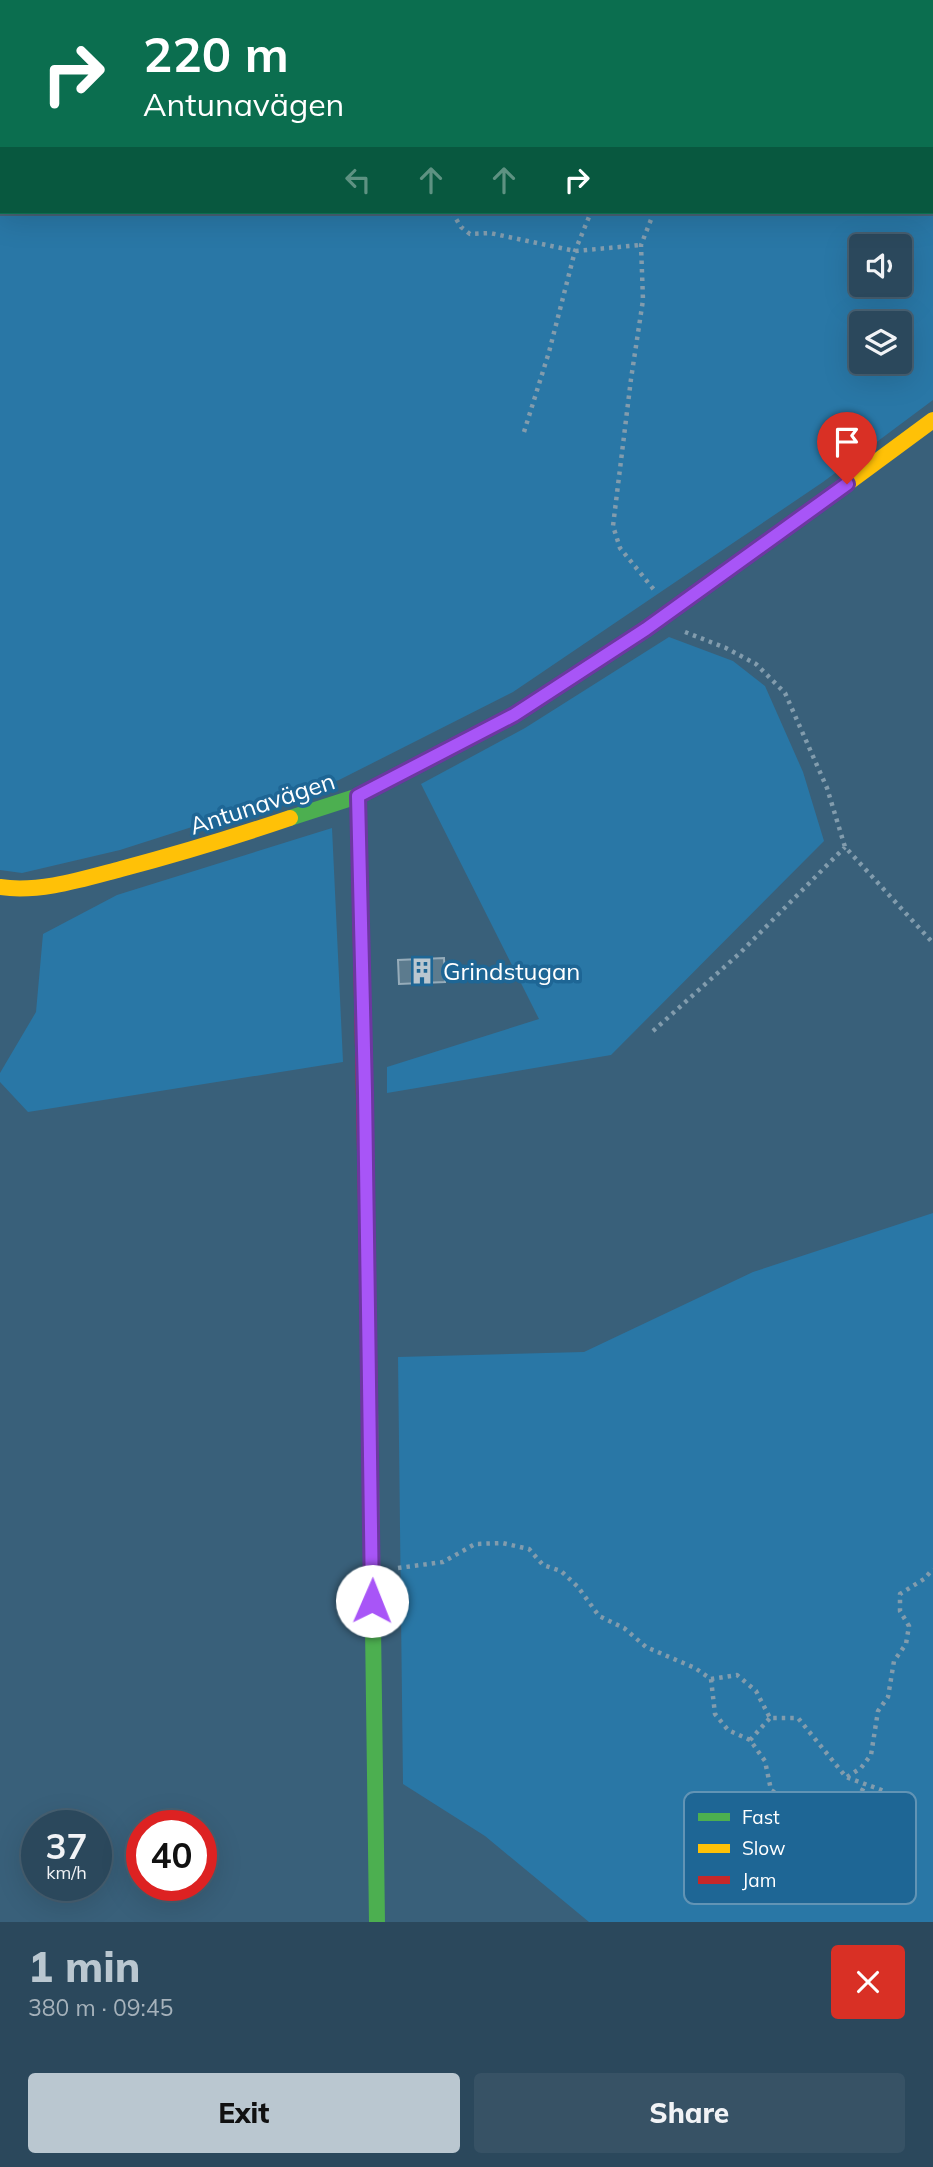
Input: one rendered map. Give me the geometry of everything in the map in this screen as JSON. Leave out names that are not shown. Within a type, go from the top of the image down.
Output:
[{"type":"street","name":"Antunavägen","points":[[0,887],[19,890],[84,879],[194,850],[358,796],[514,715],[666,615],[933,420]]},
{"type":"street","points":[[358,796],[377,1922]]},
{"type":"path","points":[[453,214],[461,227],[470,234],[490,233],[575,251],[641,245]]},
{"type":"path","points":[[524,432],[549,352],[575,251],[590,214]]},
{"type":"path","points":[[653,214],[641,245],[643,300],[613,526],[620,548],[666,615],[688,634],[726,648],[756,664],[785,693],[827,789],[845,847],[933,943]]},
{"type":"path","points":[[653,1031],[740,953],[845,847]]},
{"type":"path","points":[[373,1572],[443,1562],[475,1544],[502,1543],[529,1549],[543,1565],[561,1571],[578,1587],[599,1616],[624,1628],[646,1647],[695,1668],[710,1679],[737,1675],[756,1691],[770,1718]]},
{"type":"path","points":[[846,1777],[861,1768],[871,1755],[878,1711],[888,1696],[894,1661],[906,1644],[909,1626],[900,1611],[900,1594],[925,1579],[933,1569]]},
{"type":"path","points":[[710,1679],[715,1714],[728,1730],[750,1740],[765,1761],[771,1790],[774,1792]]},
{"type":"path","points":[[750,1740],[770,1718],[798,1718],[846,1777],[884,1791]]},
{"type":"path","points":[[861,1792],[865,1785]]},
{"type":"shaded area","points":[[0,214],[933,214],[933,400],[823,482],[513,692],[339,780],[120,850],[22,873],[0,870]]},
{"type":"shaded area","points":[[669,637],[733,661],[765,686],[803,772],[824,841],[611,1055],[387,1093],[387,1067],[539,1019],[421,784],[525,728]]},
{"type":"shaded area","points":[[332,828],[343,1062],[28,1112],[0,1082],[0,1073],[36,1012],[43,934],[117,895]]},
{"type":"shaded area","points":[[933,1213],[933,1922],[589,1922],[485,1836],[403,1784],[398,1357],[584,1352],[753,1272]]},
{"type":"building","name":"Grindstugan","points":[[444,958],[445,982],[399,984],[398,960]]},
{"type":"traffic: fast","points":[[290,818],[358,796],[514,715],[574,676]]},
{"type":"traffic: fast","points":[[370,1405],[377,1922]]},
{"type":"traffic: slow","points":[[803,516],[933,420]]},
{"type":"traffic: slow","points":[[0,887],[45,887],[76,881],[227,839],[290,818]]},
{"type":"traffic: jam","points":[[574,676],[634,637],[803,516]]},
{"type":"traffic: jam","points":[[358,796],[370,1405]]},
{"type":"place","name":"Grindstugan","points":[[422,971]]},
{"type":"route","points":[[372,1601],[358,796],[514,715],[646,629],[847,484]]}]
